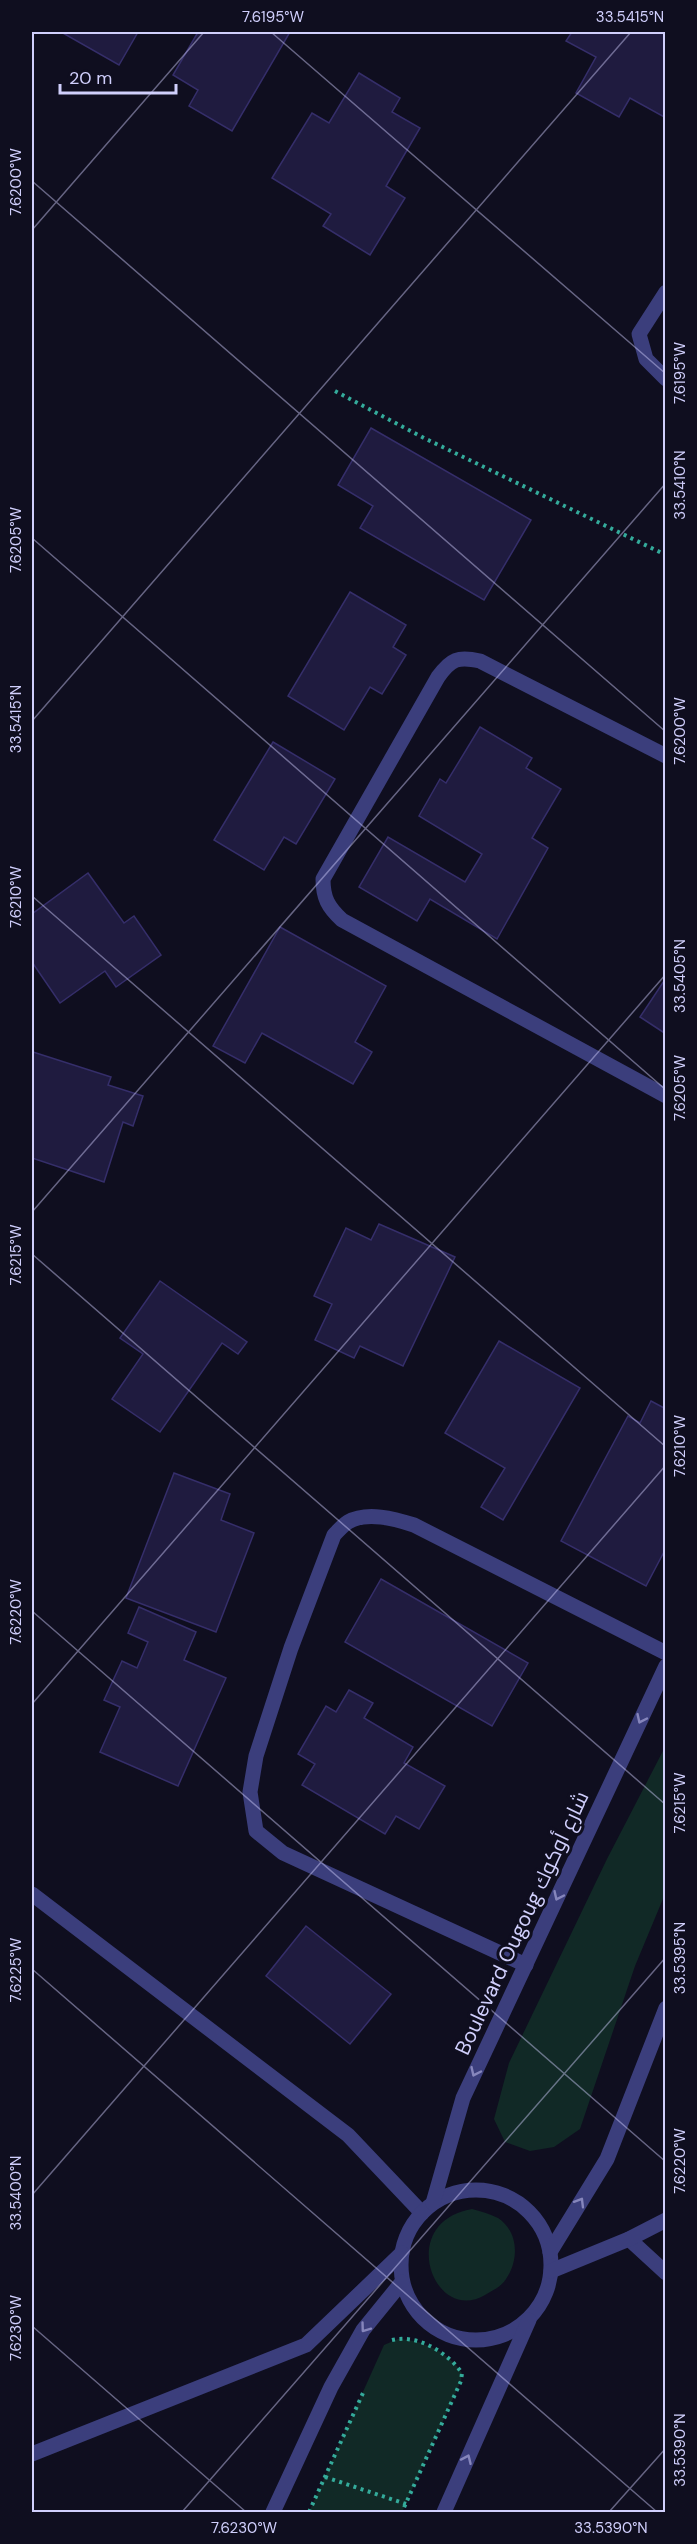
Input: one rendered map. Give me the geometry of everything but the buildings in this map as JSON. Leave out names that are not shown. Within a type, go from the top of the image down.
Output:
[{"type":"street","points":[[666,292],[639,334],[646,359],[666,379]]},
{"type":"street","points":[[666,756],[480,661],[465,657],[455,659],[438,677],[323,879],[323,894],[331,909],[342,920],[666,1096]]},
{"type":"street","points":[[526,1965],[283,1853],[256,1831],[250,1792],[256,1756],[291,1648],[334,1535],[349,1521],[372,1517],[388,1517],[414,1525],[666,1653]]},
{"type":"street","name":"Boulevard Ougoug شارع أوكوك","points":[[427,2208],[463,2098],[666,1666]]},
{"type":"street","points":[[32,1893],[348,2135],[427,2208]]},
{"type":"street","points":[[550,2252],[607,2159],[666,2007]]},
{"type":"street","points":[[444,2512],[530,2317],[544,2295],[551,2271],[550,2252],[535,2218],[521,2205],[505,2196],[487,2191],[468,2190],[450,2195],[427,2208],[409,2232],[402,2253],[402,2282],[409,2301],[421,2317],[437,2330],[476,2341],[515,2330],[530,2317]]},
{"type":"street","points":[[551,2271],[629,2239],[666,2220]]},
{"type":"street","points":[[629,2239],[666,2273]]},
{"type":"street","points":[[32,2454],[306,2345],[402,2253]]},
{"type":"street","points":[[273,2512],[331,2387],[357,2339],[402,2282]]},
{"type":"path","points":[[335,391],[424,438],[666,555]]},
{"type":"path","points":[[384,2345],[398,2338],[412,2339],[444,2355],[462,2373],[461,2381],[402,2512]]},
{"type":"path","points":[[309,2512],[366,2386]]},
{"type":"path","points":[[325,2477],[406,2504]]},
{"type":"green space","points":[[665,1747],[665,1894],[635,1966],[580,2129],[554,2147],[530,2151],[505,2142],[494,2119],[509,2063],[607,1859]]},
{"type":"green space","points":[[472,2209],[498,2218],[505,2224],[513,2238],[515,2255],[510,2271],[502,2284],[485,2295],[466,2300],[450,2296],[438,2284],[430,2268],[429,2250],[435,2232],[449,2218]]},
{"type":"green space","points":[[398,2339],[434,2348],[450,2359],[462,2373],[461,2381],[402,2512],[309,2512],[384,2345]]}]
